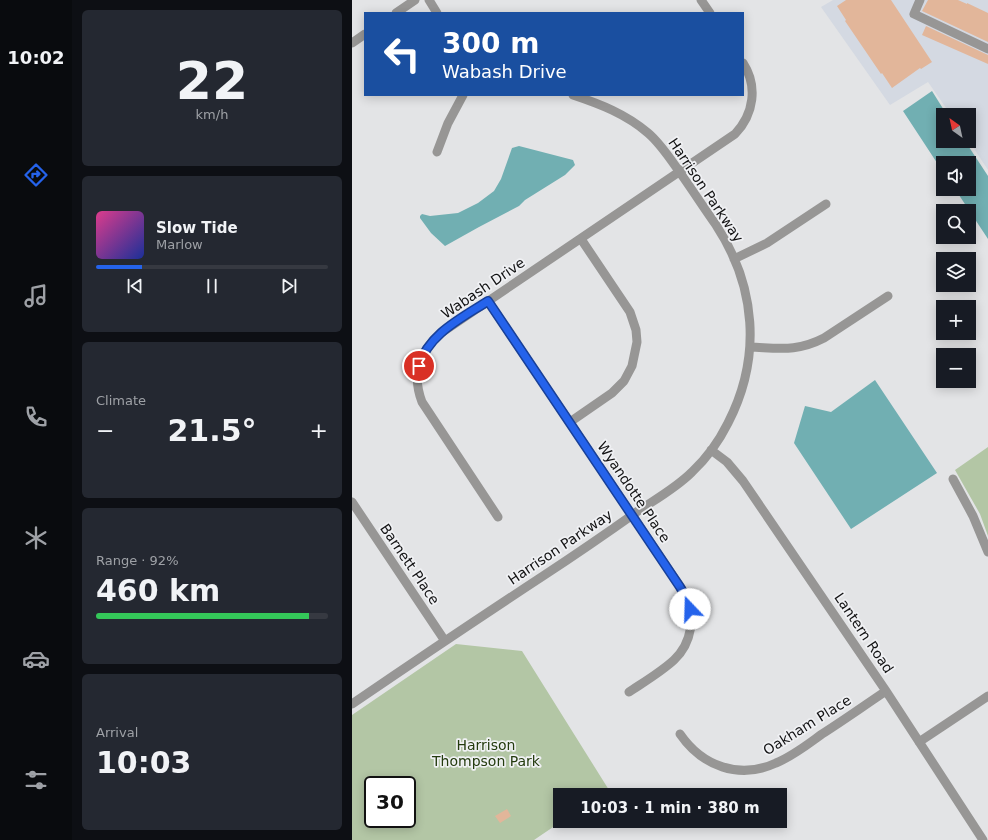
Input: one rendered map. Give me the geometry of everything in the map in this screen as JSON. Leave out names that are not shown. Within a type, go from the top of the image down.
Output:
[{"type":"street","points":[[397,12],[415,0]]},
{"type":"street","points":[[429,0],[437,12]]},
{"type":"street","points":[[701,0],[709,12]]},
{"type":"street","points":[[920,0],[914,14],[988,49]]},
{"type":"street","points":[[352,43],[364,35]]},
{"type":"street","name":"Wabash Drive","points":[[498,517],[424,406],[419,395],[417,378],[421,359],[430,343],[444,331],[680,172],[740,129],[747,118],[752,102],[752,88],[748,72],[744,65]]},
{"type":"street","points":[[437,152],[448,122],[462,96]]},
{"type":"street","name":"Harrison Parkway","points":[[352,704],[681,482],[699,466],[712,450],[734,411],[741,394],[746,376],[750,347],[750,330],[746,294],[734,259],[717,228],[680,172],[657,142],[641,127],[605,106],[576,96]]},
{"type":"street","points":[[734,259],[767,243],[826,204]]},
{"type":"street","points":[[570,422],[612,393],[624,381],[632,366],[638,342],[630,312],[581,239]]},
{"type":"street","points":[[750,347],[792,348],[809,345],[824,338],[888,296]]},
{"type":"street","name":"Wyandotte Place","points":[[488,301],[685,594],[690,609],[691,621],[687,641],[679,655],[663,669],[629,692]]},
{"type":"street","name":"Lantern Road","points":[[712,450],[726,462],[743,481],[886,691],[978,838]]},
{"type":"street","points":[[953,479],[973,516],[988,552]]},
{"type":"street","name":"Barnett Place","points":[[352,502],[446,641]]},
{"type":"street","name":"Oakham Place","points":[[680,734],[700,757],[711,763],[737,771],[765,768],[785,759],[886,691]]},
{"type":"street","points":[[919,742],[988,696]]},
{"type":"shaded area","points":[[833,0],[988,0],[988,170],[974,148],[976,148],[976,108],[946,108],[928,82],[890,105],[821,7]]},
{"type":"green space","points":[[988,447],[988,536],[980,514],[955,470]]},
{"type":"green space","name":"Harrison Thompson Park","points":[[456,644],[522,651],[608,788],[553,788],[553,827],[534,840],[352,840],[352,715]]},
{"type":"water","points":[[932,91],[943,108],[936,108],[936,148],[970,148],[975,156],[936,156],[936,161],[903,111]]},
{"type":"water","points":[[519,146],[573,160],[575,165],[565,175],[525,200],[519,206],[445,246],[431,233],[420,216],[422,214],[430,216],[458,213],[478,203],[494,191],[501,179],[512,148]]},
{"type":"water","points":[[976,158],[988,176],[988,239],[976,221],[976,204],[965,204],[960,196],[976,196]]},
{"type":"water","points":[[875,380],[937,473],[851,529],[794,443],[805,406],[831,412]]},
{"type":"building","points":[[846,0],[891,0],[932,62],[921,69],[920,68],[892,88],[845,21],[846,20],[837,6]]},
{"type":"building","points":[[928,0],[958,0],[988,13],[988,42],[922,11]]},
{"type":"building","points":[[926,26],[988,55],[988,64],[922,35]]},
{"type":"building","points":[[507,809],[511,816],[500,823],[495,816]]},
{"type":"route","points":[[419,366],[423,353],[436,337],[488,301],[685,594],[690,609]]}]
